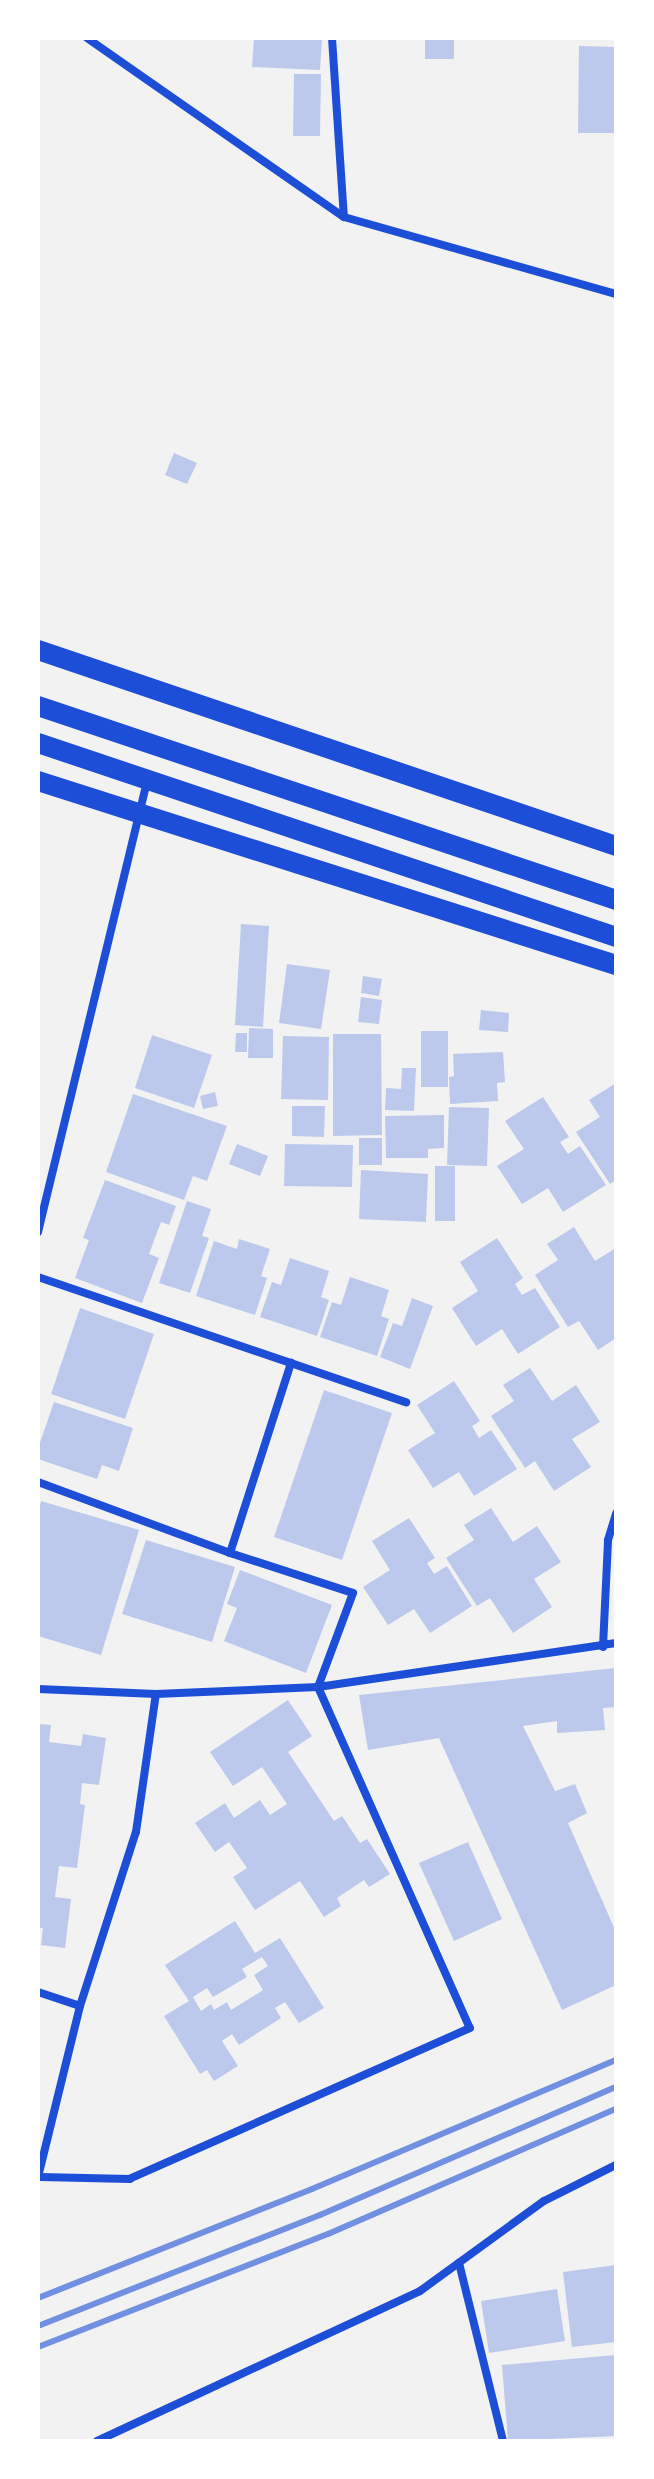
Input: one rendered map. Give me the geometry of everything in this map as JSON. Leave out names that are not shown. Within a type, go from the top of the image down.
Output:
[{"type":"main road","points":[[38,650],[616,846]]},
{"type":"main road","points":[[38,706],[616,900]]},
{"type":"main road","points":[[38,743],[616,937]]},
{"type":"main road","points":[[38,781],[616,965]]},
{"type":"street","points":[[87,38],[344,217],[616,294]]},
{"type":"street","points":[[332,38],[344,217]]},
{"type":"street","points":[[38,1232],[148,780]]},
{"type":"street","points":[[38,1277],[406,1402]]},
{"type":"street","points":[[230,1553],[291,1363]]},
{"type":"street","points":[[38,1482],[230,1553],[353,1593],[318,1687],[470,2028],[130,2179],[39,2177],[80,2006],[136,1832],[156,1694]]},
{"type":"street","points":[[603,1647],[608,1540],[616,1513]]},
{"type":"street","points":[[38,1689],[156,1694],[318,1687],[616,1643]]},
{"type":"street","points":[[38,1992],[80,2006]]},
{"type":"street","points":[[97,2441],[117,2437],[420,2291],[544,2201],[616,2165]]},
{"type":"street","points":[[459,2263],[503,2441]]},
{"type":"building","points":[[254,38],[322,38],[320,70],[252,67]]},
{"type":"building","points":[[425,38],[454,38],[454,59],[425,59]]},
{"type":"building","points":[[579,46],[616,47],[616,133],[578,133]]},
{"type":"building","points":[[294,74],[321,74],[320,136],[293,136]]},
{"type":"building","points":[[174,453],[197,463],[187,484],[165,475]]},
{"type":"building","points":[[241,924],[269,926],[263,1027],[235,1025]]},
{"type":"building","points":[[287,964],[330,970],[321,1029],[279,1023]]},
{"type":"building","points":[[363,976],[382,979],[379,996],[361,993]]},
{"type":"building","points":[[361,997],[382,1000],[379,1024],[358,1022]]},
{"type":"building","points":[[481,1010],[509,1013],[508,1032],[479,1030]]},
{"type":"building","points":[[249,1028],[273,1029],[273,1058],[248,1058]]},
{"type":"building","points":[[421,1031],[448,1031],[448,1087],[421,1087]]},
{"type":"building","points":[[236,1033],[247,1033],[247,1052],[235,1052]]},
{"type":"building","points":[[333,1034],[381,1034],[382,1135],[333,1136]]},
{"type":"building","points":[[152,1035],[212,1055],[194,1108],[135,1088]]},
{"type":"building","points":[[283,1036],[329,1037],[328,1100],[281,1099]]},
{"type":"building","points":[[503,1052],[505,1082],[497,1083],[498,1101],[450,1104],[449,1077],[454,1076],[453,1054]]},
{"type":"building","points":[[402,1068],[416,1068],[414,1111],[385,1110],[386,1088],[401,1089]]},
{"type":"building","points":[[616,1083],[616,1180],[610,1184],[576,1132],[600,1117],[589,1100]]},
{"type":"building","points":[[215,1092],[218,1106],[203,1109],[200,1096]]},
{"type":"building","points":[[133,1094],[227,1126],[207,1181],[193,1176],[184,1200],[106,1172]]},
{"type":"building","points":[[543,1097],[569,1137],[560,1142],[568,1154],[580,1146],[606,1185],[563,1212],[548,1188],[522,1204],[497,1166],[524,1149],[505,1121]]},
{"type":"building","points":[[292,1106],[325,1106],[324,1137],[292,1136]]},
{"type":"building","points":[[449,1107],[489,1108],[487,1166],[447,1165]]},
{"type":"building","points":[[444,1115],[444,1148],[428,1149],[428,1158],[386,1158],[385,1116]]},
{"type":"building","points":[[359,1138],[382,1138],[382,1165],[359,1165]]},
{"type":"building","points":[[237,1144],[268,1156],[260,1176],[229,1164]]},
{"type":"building","points":[[285,1144],[353,1145],[352,1187],[284,1186]]},
{"type":"building","points":[[435,1166],[455,1166],[455,1221],[435,1221]]},
{"type":"building","points":[[361,1170],[428,1174],[426,1222],[359,1219]]},
{"type":"building","points":[[105,1180],[176,1206],[169,1225],[161,1222],[149,1254],[159,1258],[142,1303],[75,1278],[89,1240],[83,1238]]},
{"type":"building","points":[[187,1201],[211,1209],[202,1236],[209,1238],[190,1293],[159,1283]]},
{"type":"building","points":[[574,1227],[595,1261],[616,1248],[616,1338],[598,1350],[579,1321],[568,1327],[535,1275],[558,1260],[547,1244]]},
{"type":"building","points":[[497,1238],[523,1278],[515,1284],[522,1295],[535,1288],[560,1327],[518,1354],[502,1329],[476,1346],[452,1308],[478,1291],[460,1262]]},
{"type":"building","points":[[239,1239],[270,1249],[261,1276],[267,1278],[255,1315],[196,1296],[214,1241],[237,1249]]},
{"type":"building","points":[[290,1258],[329,1271],[321,1297],[329,1300],[317,1336],[260,1317],[272,1282],[281,1285]]},
{"type":"building","points":[[350,1277],[389,1290],[381,1316],[389,1319],[377,1356],[320,1337],[332,1302],[341,1305]]},
{"type":"building","points":[[412,1298],[433,1306],[410,1369],[380,1357],[393,1323],[402,1326]]},
{"type":"building","points":[[80,1308],[154,1334],[125,1419],[51,1394]]},
{"type":"building","points":[[530,1368],[552,1401],[576,1385],[600,1422],[572,1439],[591,1467],[554,1491],[535,1461],[525,1468],[491,1416],[514,1401],[503,1385]]},
{"type":"building","points":[[454,1381],[480,1421],[472,1426],[479,1438],[491,1430],[517,1469],[474,1496],[459,1472],[433,1488],[408,1450],[435,1433],[417,1405]]},
{"type":"building","points":[[324,1390],[392,1413],[342,1560],[274,1537]]},
{"type":"building","points":[[54,1402],[133,1428],[119,1471],[102,1465],[97,1479],[38,1459],[38,1448]]},
{"type":"building","points":[[41,1501],[139,1530],[101,1655],[38,1636],[38,1512]]},
{"type":"building","points":[[491,1508],[513,1542],[537,1526],[561,1562],[534,1579],[552,1607],[513,1633],[490,1598],[477,1606],[446,1558],[474,1540],[464,1525]]},
{"type":"building","points":[[409,1518],[435,1558],[427,1563],[434,1574],[447,1566],[472,1606],[430,1633],[414,1609],[388,1625],[363,1587],[390,1570],[372,1541]]},
{"type":"building","points":[[146,1540],[235,1567],[212,1642],[122,1614]]},
{"type":"building","points":[[240,1570],[332,1605],[306,1673],[224,1641],[237,1608],[227,1604]]},
{"type":"building","points":[[616,1668],[616,1707],[603,1708],[605,1730],[557,1733],[557,1721],[523,1726],[555,1791],[575,1784],[587,1813],[568,1823],[616,1932],[616,1985],[562,2010],[439,1738],[368,1750],[359,1695]]},
{"type":"building","points":[[288,1700],[312,1736],[288,1752],[334,1821],[342,1816],[360,1843],[367,1839],[390,1874],[369,1887],[364,1880],[337,1898],[341,1906],[324,1917],[300,1881],[255,1910],[233,1877],[247,1868],[229,1842],[215,1852],[195,1823],[225,1803],[234,1818],[260,1800],[270,1815],[287,1804],[262,1767],[233,1786],[210,1752]]},
{"type":"building","points":[[38,1724],[51,1725],[49,1742],[81,1746],[83,1734],[106,1738],[99,1785],[82,1783],[80,1804],[85,1805],[77,1868],[59,1866],[55,1897],[71,1899],[65,1948],[41,1945],[43,1928],[38,1928]]},
{"type":"building","points":[[468,1842],[502,1919],[454,1941],[419,1863]]},
{"type":"building","points":[[235,1921],[255,1953],[280,1938],[324,2008],[299,2023],[285,2002],[275,2008],[281,2018],[239,2045],[232,2034],[222,2041],[238,2066],[214,2081],[207,2070],[200,2074],[164,2016],[189,2001],[165,1965]],"holes":[[[262,1957],[268,1966],[254,1975],[263,1990],[231,2010],[227,2002],[214,2010],[211,2004],[201,2011],[193,1997],[207,1988],[213,1997],[247,1977],[242,1969]]]},
{"type":"building","points":[[616,2265],[616,2342],[572,2347],[563,2272]]},
{"type":"building","points":[[557,2289],[565,2341],[489,2353],[481,2301]]},
{"type":"building","points":[[616,2355],[616,2436],[508,2441],[502,2365]]},
{"type":"railway","points":[[38,2298],[312,2189],[616,2060]]},
{"type":"railway","points":[[38,2326],[320,2215],[616,2087]]},
{"type":"railway","points":[[38,2347],[328,2234],[616,2109]]}]
